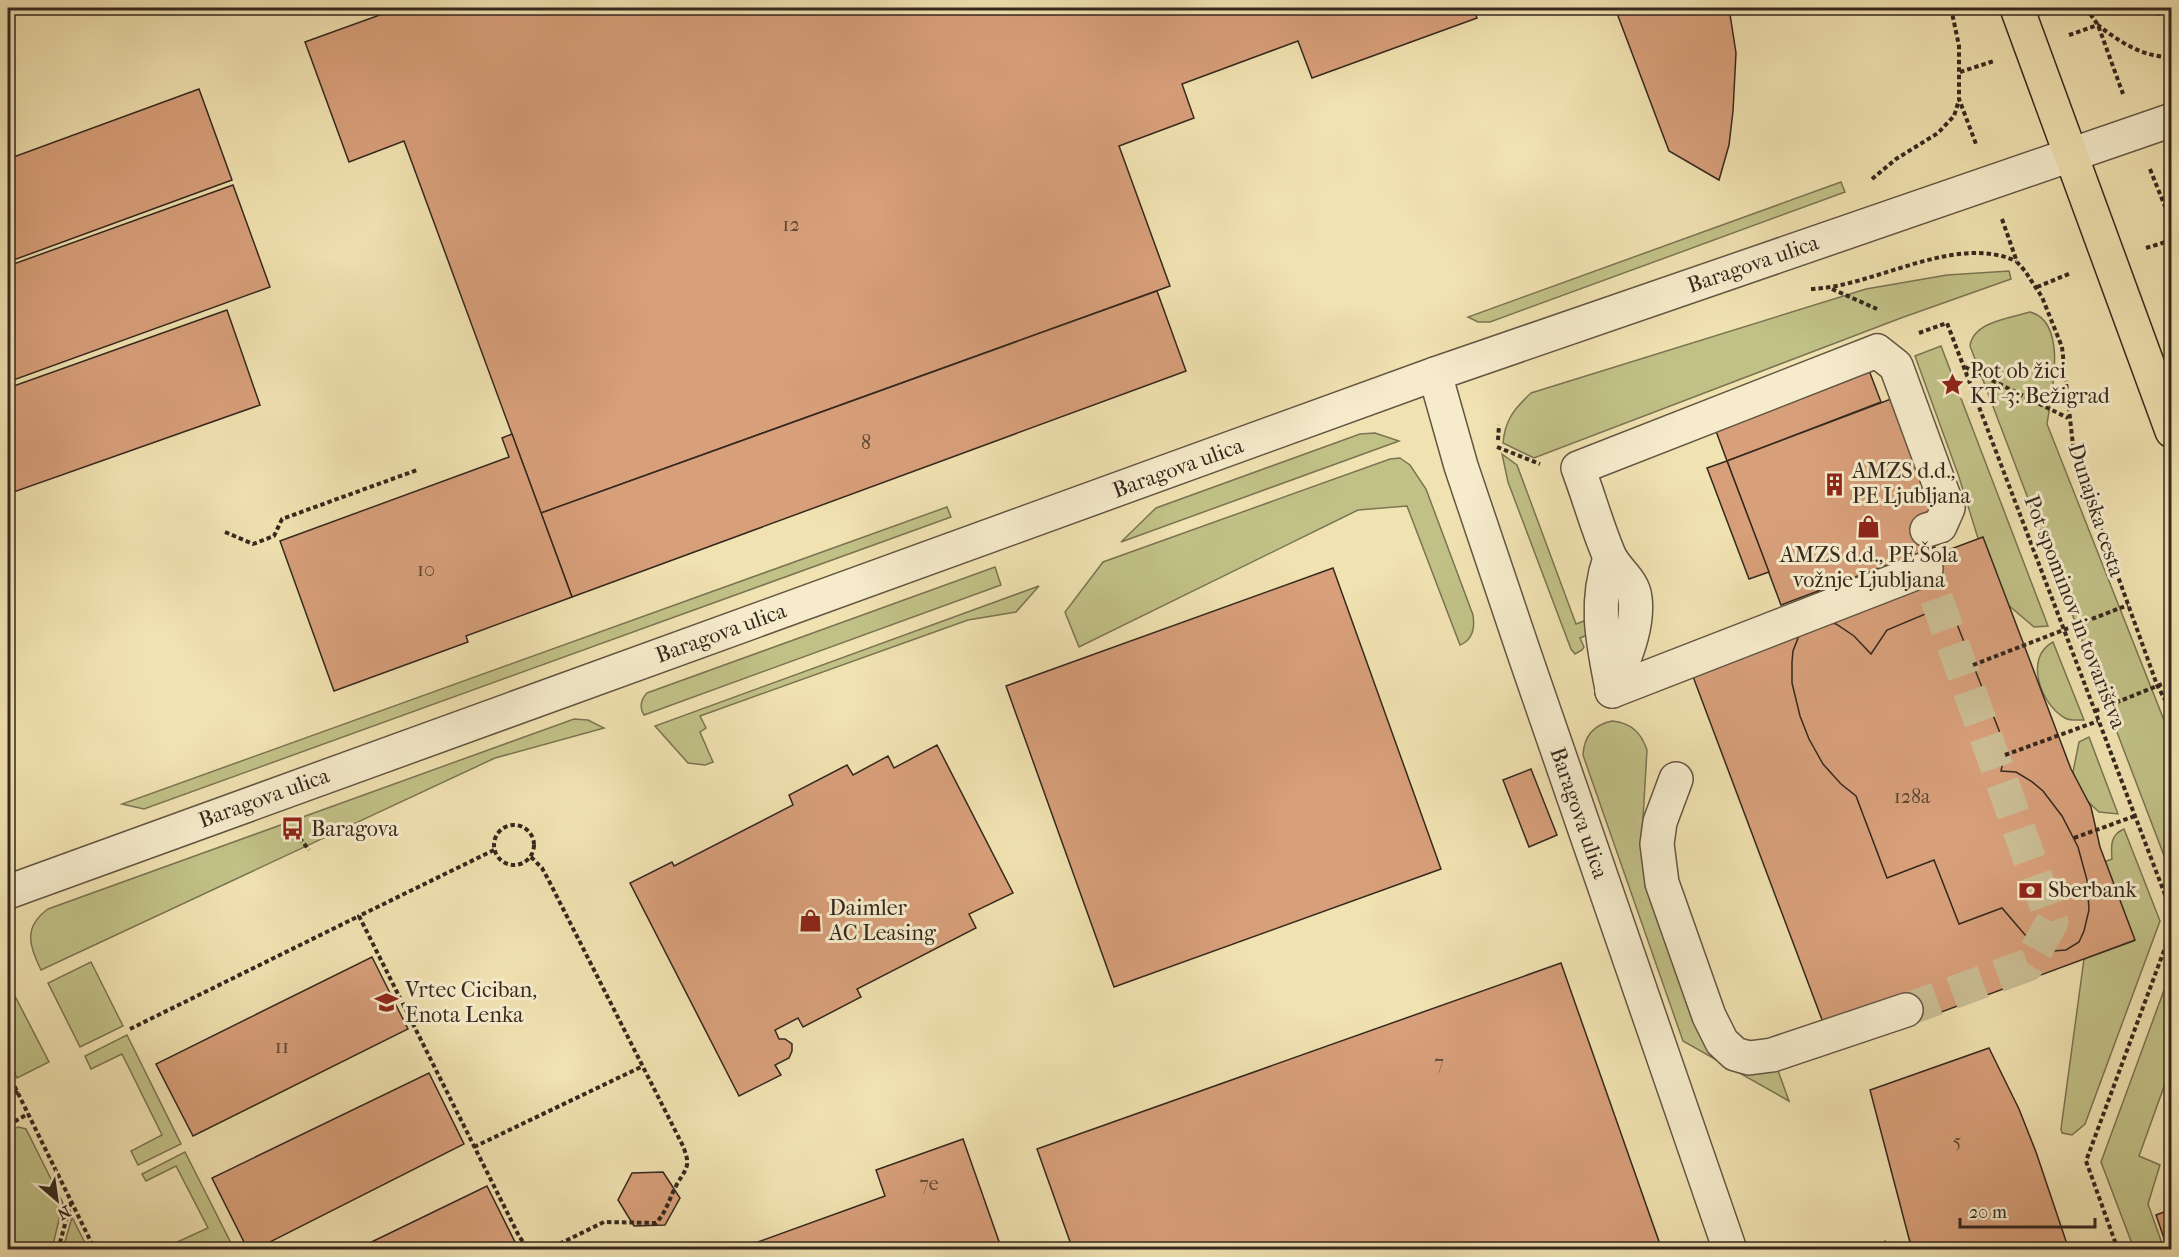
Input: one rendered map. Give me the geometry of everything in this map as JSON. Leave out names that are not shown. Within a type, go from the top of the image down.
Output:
[{"type":"main road","points":[[2017,8],[2172,431]]},
{"type":"street","name":"Baragova ulica","points":[[8,892],[1435,374],[2172,120]]},
{"type":"street","points":[[1612,691],[1630,638],[1635,596],[1631,585],[1610,558],[1578,468],[1877,351],[1896,366],[1948,508],[1940,525],[1928,530]]},
{"type":"street","name":"Baragova ulica","points":[[1435,374],[1461,466],[1730,1250]]},
{"type":"street","points":[[1610,558],[1603,578],[1600,597],[1604,646],[1612,691]]},
{"type":"street","points":[[1612,691],[1926,569]]},
{"type":"street","points":[[1676,779],[1660,822],[1657,844],[1662,883],[1709,1016],[1722,1042],[1735,1054],[1749,1058],[1772,1055],[1906,1010]]},
{"type":"path","points":[[1896,159],[1938,133],[1954,116],[1959,99],[1960,72],[1959,46],[1951,8]]},
{"type":"path","points":[[2086,8],[2098,25],[2112,62]]},
{"type":"path","points":[[2084,30],[2098,25]]},
{"type":"path","points":[[2098,25],[2132,48],[2150,54],[2172,57]]},
{"type":"path","points":[[1960,72],[1982,65]]},
{"type":"path","points":[[1959,99],[1971,133]]},
{"type":"path","points":[[2159,194],[2172,224]]},
{"type":"path","name":"Dunajska cesta","points":[[2010,240],[2017,262],[2037,287],[2048,308],[2062,347],[2074,454],[2157,685],[2172,713]]},
{"type":"path","points":[[2161,243],[2172,240]]},
{"type":"path","points":[[1832,288],[1947,255],[2001,255],[2017,262]]},
{"type":"path","points":[[2037,287],[2054,279]]},
{"type":"path","name":"Pot spominov in tovarištva","points":[[1947,323],[2172,913]]},
{"type":"path","points":[[1964,366],[2069,418]]},
{"type":"path","points":[[1500,425],[1497,447],[1556,471],[1578,468]]},
{"type":"path","points":[[225,532],[253,544],[274,536],[282,519],[417,470]]},
{"type":"path","points":[[1973,664],[2128,605]]},
{"type":"path","points":[[2095,711],[2172,680]]},
{"type":"path","points":[[2005,755],[2098,721]]},
{"type":"path","points":[[2074,838],[2135,816]]},
{"type":"path","points":[[511,824],[529,831],[533,837],[531,857],[518,865],[510,865],[497,857],[494,850],[493,843],[499,831],[511,824]]},
{"type":"path","points":[[293,829],[309,850]]},
{"type":"path","points":[[130,1029],[494,850]]},
{"type":"path","points":[[531,857],[542,868],[548,879],[683,1146],[687,1161],[685,1172],[675,1187],[663,1215],[656,1223],[604,1222],[543,1250]]},
{"type":"path","points":[[2167,901],[2172,867]]},
{"type":"path","points":[[359,916],[519,1236],[523,1242],[535,1250]]},
{"type":"path","points":[[2118,1250],[2086,1161],[2172,929]]},
{"type":"path","points":[[474,1148],[643,1066]]},
{"type":"path","points":[[8,1073],[95,1250]]},
{"type":"path","points":[[8,1089],[18,1093]]},
{"type":"path","points":[[8,1125],[28,1114]]},
{"type":"path","points":[[58,1250],[71,1201]]},
{"type":"path","points":[[1864,1250],[1886,1242]]},
{"type":"green space","points":[[1841,182],[1845,192],[1490,322],[1478,322],[1468,317]]},
{"type":"green space","points":[[2009,271],[2011,279],[1901,318],[1534,458],[1503,443],[1511,415],[1531,393],[1866,289],[1947,275]]},
{"type":"green space","points":[[2030,312],[2042,319],[2050,330],[2054,344],[2054,379],[2047,424],[2171,738],[2171,874],[1970,346],[1978,331],[1985,326]]},
{"type":"green space","points":[[1941,346],[2048,626],[2034,627],[2007,604],[1991,580],[1958,474],[1915,356]]},
{"type":"green space","points":[[1375,433],[1399,441],[1121,542],[1156,508],[1360,434]]},
{"type":"green space","points":[[1502,454],[1517,465],[1576,624],[1584,621],[1590,634],[1580,638],[1584,647],[1575,654],[1571,649],[1508,482]]},
{"type":"green space","points":[[1400,458],[1410,465],[1426,489],[1473,615],[1472,633],[1464,643],[1460,645],[1407,506],[1358,510],[1079,647],[1065,612],[1103,562],[1390,459]]},
{"type":"green space","points":[[947,507],[951,517],[144,809],[122,804]]},
{"type":"green space","points":[[995,567],[1001,585],[644,715],[642,712],[641,704],[647,693]]},
{"type":"green space","points":[[1039,586],[1016,612],[968,620],[700,716],[706,728],[700,732],[713,762],[705,765],[688,763],[655,726]]},
{"type":"green space","points":[[2053,642],[2084,720],[2065,718],[2048,702],[2043,692],[2037,669],[2039,658],[2044,649]]},
{"type":"green space","points":[[574,719],[588,720],[604,728],[495,758],[41,970],[31,945],[31,937],[35,923],[48,909]]},
{"type":"green space","points":[[1612,721],[1630,726],[1642,738],[1647,750],[1642,835],[1706,1040],[1776,1065],[1789,1101],[1683,1041],[1583,755],[1585,742],[1591,732],[1600,725]]},
{"type":"green space","points":[[2089,737],[2118,814],[2099,812],[2082,796],[2073,772],[2079,742]]},
{"type":"green space","points":[[2124,829],[2160,921],[2085,1124],[2072,1135],[2062,1133],[2061,1129],[2084,959],[2134,941],[2104,862],[2112,859],[2114,838],[2119,831]]},
{"type":"green space","points":[[91,962],[123,1026],[80,1047],[48,983]]},
{"type":"green space","points":[[2171,971],[2171,1067],[2139,1156],[2160,1165],[2148,1204],[2164,1249],[2134,1249],[2101,1162]]},
{"type":"green space","points":[[16,998],[49,1062],[17,1078],[8,1058],[8,1002]]},
{"type":"green space","points":[[127,1035],[181,1144],[138,1165],[131,1151],[162,1135],[122,1054],[91,1069],[85,1056]]},
{"type":"green space","points":[[18,1127],[26,1129],[63,1203],[52,1249],[8,1249],[8,1132]]},
{"type":"green space","points":[[185,1152],[234,1249],[179,1249],[175,1243],[208,1228],[176,1166],[146,1181],[142,1174]]},
{"type":"green space","points":[[72,1217],[88,1249],[63,1249]]},
{"type":"building","points":[[399,8],[1473,8],[1477,18],[1312,78],[1298,41],[1182,84],[1194,118],[1119,146],[1170,286],[541,513],[404,141],[349,162],[305,42]]},
{"type":"building","points":[[1615,8],[1729,8],[1736,53],[1733,111],[1729,145],[1719,180],[1669,151]]},
{"type":"building","points":[[2154,8],[2172,8],[2172,11],[2157,15]]},
{"type":"building","points":[[199,89],[232,180],[8,262],[8,159]]},
{"type":"building","points":[[233,185],[270,287],[8,382],[8,266]]},
{"type":"building","points":[[1157,291],[1186,371],[572,597],[541,513]]},
{"type":"building","points":[[227,310],[260,405],[8,494],[8,388]]},
{"type":"building","points":[[1867,365],[1881,402],[1727,461],[1713,423]]},
{"type":"building","name":"AMZS d.d., PE Ljubljana","points":[[1899,396],[1941,507],[1922,514],[1935,547],[1781,605],[1727,461]]},
{"type":"building","points":[[512,434],[572,597],[466,636],[468,642],[334,691],[280,541],[509,457],[502,438]]},
{"type":"building","points":[[1727,461],[1769,572],[1749,579],[1707,468]]},
{"type":"building","points":[[1983,537],[2071,769],[2091,807],[2100,847],[2135,940],[1909,1024],[1833,1049],[1683,650],[1812,600],[1818,591],[1833,583],[1852,586]]},
{"type":"building","points":[[1333,568],[1441,869],[1114,987],[1006,686]]},
{"type":"building","points":[[1949,604],[2006,748],[2001,771],[2016,772],[2043,791],[2062,816],[2078,847],[2087,880],[2089,910],[2079,942],[2066,950],[2053,951],[2038,945],[2026,936],[2002,908],[1959,924],[1934,860],[1887,878],[1856,796],[1841,784],[1823,764],[1809,739],[1800,716],[1792,683],[1792,662],[1793,651],[1800,633],[1825,621],[1836,624],[1854,636],[1871,654],[1887,630]]},
{"type":"building","name":"Daimler AC Leasing","points":[[937,745],[1013,893],[969,914],[976,928],[857,989],[861,997],[803,1027],[798,1018],[775,1030],[779,1039],[785,1039],[792,1044],[789,1058],[775,1065],[781,1075],[739,1096],[630,883],[672,862],[674,866],[793,805],[789,795],[847,765],[853,775],[888,756],[894,768]]},
{"type":"building","points":[[1531,769],[1557,835],[1529,847],[1503,780]]},
{"type":"building","points":[[372,957],[408,1029],[193,1136],[156,1064]]},
{"type":"building","points":[[1561,963],[1662,1250],[1073,1250],[1037,1149]]},
{"type":"building","points":[[1989,1048],[2019,1109],[2069,1250],[1912,1250],[1870,1090]]},
{"type":"building","points":[[429,1073],[464,1144],[254,1250],[248,1250],[212,1178]]},
{"type":"building","points":[[963,1139],[1002,1250],[736,1250],[885,1196],[876,1170]]},
{"type":"building","points":[[663,1172],[680,1198],[665,1225],[634,1226],[618,1200],[632,1173]]},
{"type":"building","points":[[487,1186],[519,1250],[355,1250]]},
{"type":"building","points":[[2172,1209],[2172,1250],[2168,1250],[2156,1215]]},
{"type":"tunnel","points":[[1906,1010],[2028,965],[2052,922],[1926,569]]},
{"type":"place","name":"Pot ob žici KT-3: Bežigrad","points":[[1952,384]]},
{"type":"place","name":"AMZS d.d., PE Ljubljana","points":[[1834,484]]},
{"type":"place","name":"AMZS d.d., PE Šola vožnje Ljubljana","points":[[1869,526]]},
{"type":"place","name":"Baragova","points":[[293,829]]},
{"type":"place","name":"Sberbank","points":[[2030,890]]},
{"type":"place","name":"Daimler AC Leasing","points":[[811,921]]},
{"type":"place","name":"Vrtec Ciciban, Enota Lenka","points":[[387,1003]]}]
